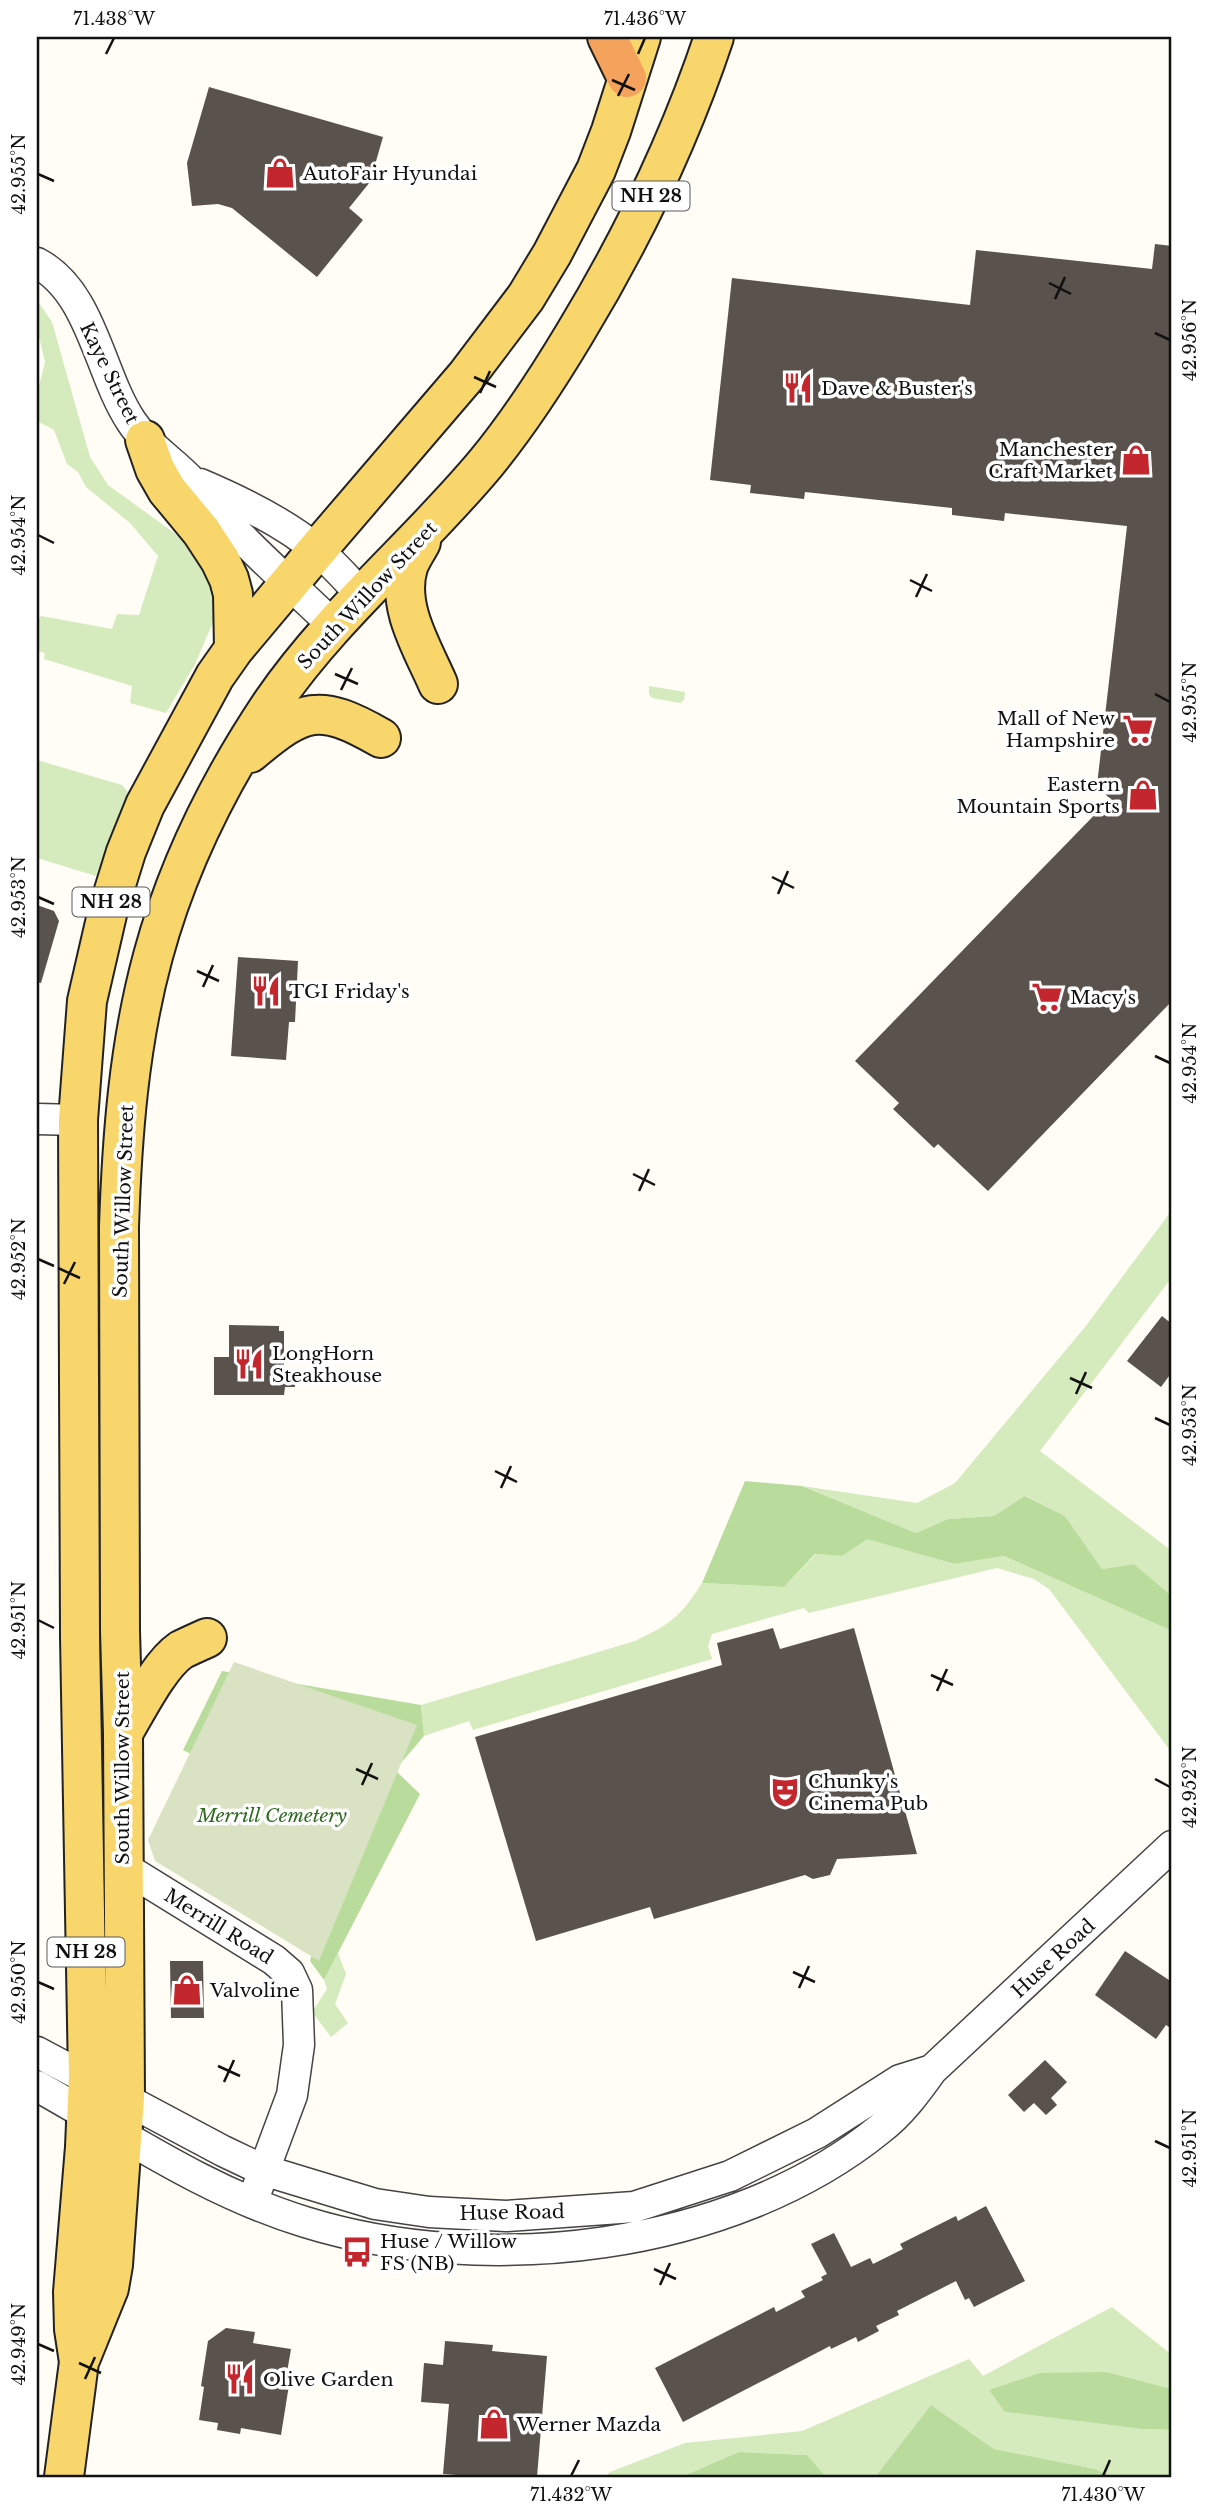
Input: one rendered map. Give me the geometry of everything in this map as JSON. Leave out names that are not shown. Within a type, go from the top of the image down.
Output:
[{"type":"highway","points":[[607,37],[627,78]]},
{"type":"main road","name":"South Willow Street","points":[[64,2477],[79,2362],[74,2329],[73,2292],[88,2096],[80,1637],[78,1120],[87,1001],[108,910],[126,852],[145,805],[205,692],[234,649],[459,385],[526,297],[596,170],[641,37]]},
{"type":"main road","name":"South Willow Street","points":[[79,2362],[109,2288],[125,2116],[120,1631],[121,1175],[128,1085],[142,1003],[165,916],[182,872],[233,768],[272,704],[334,626],[428,529],[509,434],[544,383],[609,277],[670,155],[714,37]]},
{"type":"main road","points":[[145,440],[155,469],[167,490],[201,531],[229,579],[233,594],[234,649]]},
{"type":"main road","points":[[428,529],[409,566],[405,588],[410,617],[438,684]]},
{"type":"main road","points":[[233,768],[281,727],[310,715],[324,713],[338,716],[381,738]]},
{"type":"main road","points":[[123,1733],[161,1672],[174,1657],[206,1638]]},
{"type":"street","name":"Kaye Street","points":[[37,263],[59,279],[73,297],[120,400],[145,440],[190,480],[243,540],[334,626]]},
{"type":"street","name":"Kaye Street","points":[[190,480],[253,509],[317,550],[363,596]]},
{"type":"street","points":[[37,1119],[78,1120]]},
{"type":"street","name":"Huse Road","points":[[125,2116],[181,2171],[252,2203],[304,2222],[343,2232],[379,2240],[457,2250],[592,2245],[632,2239],[751,2203],[810,2175],[880,2129],[906,2103],[932,2070],[1172,1846]]},
{"type":"street","name":"Merrill Road","points":[[122,1866],[274,1960],[289,1973],[297,1990],[297,2070],[292,2095],[252,2203]]},
{"type":"street","points":[[37,2052],[88,2096],[125,2116]]},
{"type":"street","name":"Huse Road","points":[[125,2116],[212,2145],[263,2170],[375,2204],[429,2212],[506,2216],[634,2207],[730,2176],[817,2133],[900,2080],[932,2070]]},
{"type":"street","points":[[37,2085],[88,2096]]},
{"type":"green space","points":[[37,300],[52,322],[90,457],[108,485],[188,543],[212,579],[217,613],[195,664],[166,713],[130,703],[132,686],[44,659],[45,653],[37,651],[37,621],[41,616],[112,629],[117,614],[139,615],[158,556],[130,523],[86,487],[78,472],[67,464],[54,430],[37,421],[37,394],[45,362],[37,328]]},
{"type":"green space","points":[[649,686],[685,692],[684,700],[680,703],[652,698]]},
{"type":"green space","points":[[37,760],[122,785],[128,792],[96,876],[37,858]]},
{"type":"green space","points":[[1172,1210],[1172,1277],[1040,1451],[1172,1551],[1172,1596],[1134,1564],[1102,1569],[1065,1516],[1026,1496],[994,1516],[948,1519],[916,1533],[802,1486],[917,1503],[955,1483],[1085,1327]]},
{"type":"green space","points":[[745,1481],[802,1486],[916,1533],[948,1519],[994,1516],[1025,1496],[1065,1516],[1102,1569],[1134,1564],[1172,1596],[1172,1631],[1004,1556],[954,1564],[867,1539],[842,1556],[815,1554],[784,1587],[702,1583]]},
{"type":"green space","points":[[866,1538],[953,1564],[1004,1556],[1172,1631],[1172,1753],[1049,1589],[1034,1579],[997,1568],[809,1613],[804,1608],[712,1634],[708,1646],[712,1659],[473,1730],[469,1721],[424,1736],[421,1705],[635,1641],[674,1618],[702,1583],[784,1587],[816,1554],[842,1556]]},
{"type":"green space","name":"Merrill Cemetery","points":[[234,1662],[417,1725],[319,1961],[155,1861],[148,1840]]},
{"type":"green space","name":"Merrill Cemetery","points":[[222,1671],[421,1705],[424,1736],[395,1770],[420,1794],[324,1980],[310,1961],[325,1907],[213,1765],[183,1750]]},
{"type":"green space","points":[[338,1953],[346,1974],[335,2004],[348,2023],[331,2037],[312,2012],[327,1989],[324,1980]]},
{"type":"green space","points":[[1112,2307],[1172,2355],[1172,2389],[1107,2372],[1005,2412],[1142,2429],[1172,2430],[1172,2477],[1114,2477],[1095,2469],[994,2449],[931,2405],[875,2477],[826,2477],[807,2455],[739,2452],[681,2477],[605,2477],[610,2472],[685,2443],[802,2431],[969,2359],[983,2376]]},
{"type":"green space","points":[[1107,2372],[1172,2389],[1172,2430],[1142,2429],[1005,2412],[989,2390],[1040,2373]]},
{"type":"green space","points":[[931,2405],[994,2449],[1095,2469],[1114,2477],[875,2477]]},
{"type":"green space","points":[[739,2452],[807,2455],[826,2477],[681,2477]]},
{"type":"building","name":"AutoFair Hyundai","points":[[209,87],[383,137],[370,182],[349,208],[363,220],[317,277],[232,208],[218,204],[192,206],[187,163]]},
{"type":"building","name":"Mall of New Hampshire","points":[[1155,244],[1172,246],[1172,1001],[988,1191],[938,1144],[934,1148],[893,1109],[899,1103],[855,1061],[1110,799],[1097,785],[1127,526],[1005,513],[1004,521],[952,515],[952,508],[805,492],[804,499],[750,493],[751,485],[710,480],[732,278],[970,305],[976,250],[1152,269]]},
{"type":"building","points":[[37,905],[54,911],[59,921],[41,983],[37,982]]},
{"type":"building","name":"TGI Friday's","points":[[238,957],[298,961],[295,1022],[289,1022],[286,1060],[231,1056]]},
{"type":"building","points":[[1162,1316],[1172,1324],[1172,1372],[1161,1387],[1127,1361]]},
{"type":"building","name":"LongHorn Steakhouse","points":[[229,1325],[279,1326],[279,1331],[284,1331],[284,1371],[295,1371],[295,1387],[285,1387],[284,1395],[214,1395],[214,1357],[229,1357]]},
{"type":"building","points":[[773,1628],[780,1649],[854,1628],[917,1854],[837,1859],[830,1875],[813,1879],[805,1875],[654,1919],[650,1907],[536,1941],[475,1737],[722,1665],[717,1643]]},
{"type":"building","points":[[1125,1951],[1172,1982],[1172,2029],[1166,2025],[1156,2039],[1095,1995]]},
{"type":"building","name":"Valvoline","points":[[170,1961],[203,1961],[204,2018],[171,2018]]},
{"type":"building","points":[[1045,2060],[1067,2082],[1051,2098],[1057,2105],[1046,2115],[1034,2103],[1024,2112],[1008,2095]]},
{"type":"building","points":[[986,2206],[1025,2281],[974,2307],[969,2298],[965,2300],[956,2281],[897,2311],[899,2315],[876,2326],[879,2331],[858,2342],[856,2337],[831,2349],[830,2346],[683,2422],[655,2368],[774,2307],[776,2312],[805,2297],[801,2291],[823,2280],[821,2277],[827,2274],[811,2244],[834,2233],[851,2267],[870,2258],[873,2264],[903,2249],[900,2244],[956,2216],[958,2221]]},
{"type":"building","name":"Olive Garden","points":[[226,2328],[255,2332],[253,2343],[291,2349],[285,2384],[289,2385],[281,2435],[241,2428],[240,2434],[217,2430],[218,2423],[199,2420],[208,2341]]},
{"type":"building","name":"Werner Mazda","points":[[445,2341],[493,2345],[492,2351],[547,2356],[537,2477],[443,2474],[449,2404],[421,2402],[424,2363],[443,2365]]},
{"type":"place","name":"AutoFair Hyundai","points":[[280,173]]},
{"type":"place","name":"Dave & Buster's","points":[[798,388]]},
{"type":"place","name":"Manchester Craft Market","points":[[1136,460]]},
{"type":"place","name":"Mall of New Hampshire","points":[[1138,729]]},
{"type":"place","name":"Eastern Mountain Sports","points":[[1143,795]]},
{"type":"place","name":"TGI Friday's","points":[[266,991]]},
{"type":"place","name":"Macy's","points":[[1047,997]]},
{"type":"place","name":"LongHorn Steakhouse","points":[[249,1364]]},
{"type":"place","name":"Chunky's Cinema Pub","points":[[785,1792]]},
{"type":"place","name":"Valvoline","points":[[187,1990]]},
{"type":"place","name":"Huse / Willow FS (NB)","points":[[357,2252]]},
{"type":"place","name":"Olive Garden","points":[[240,2379]]},
{"type":"place","name":"Werner Mazda","points":[[494,2424]]}]
